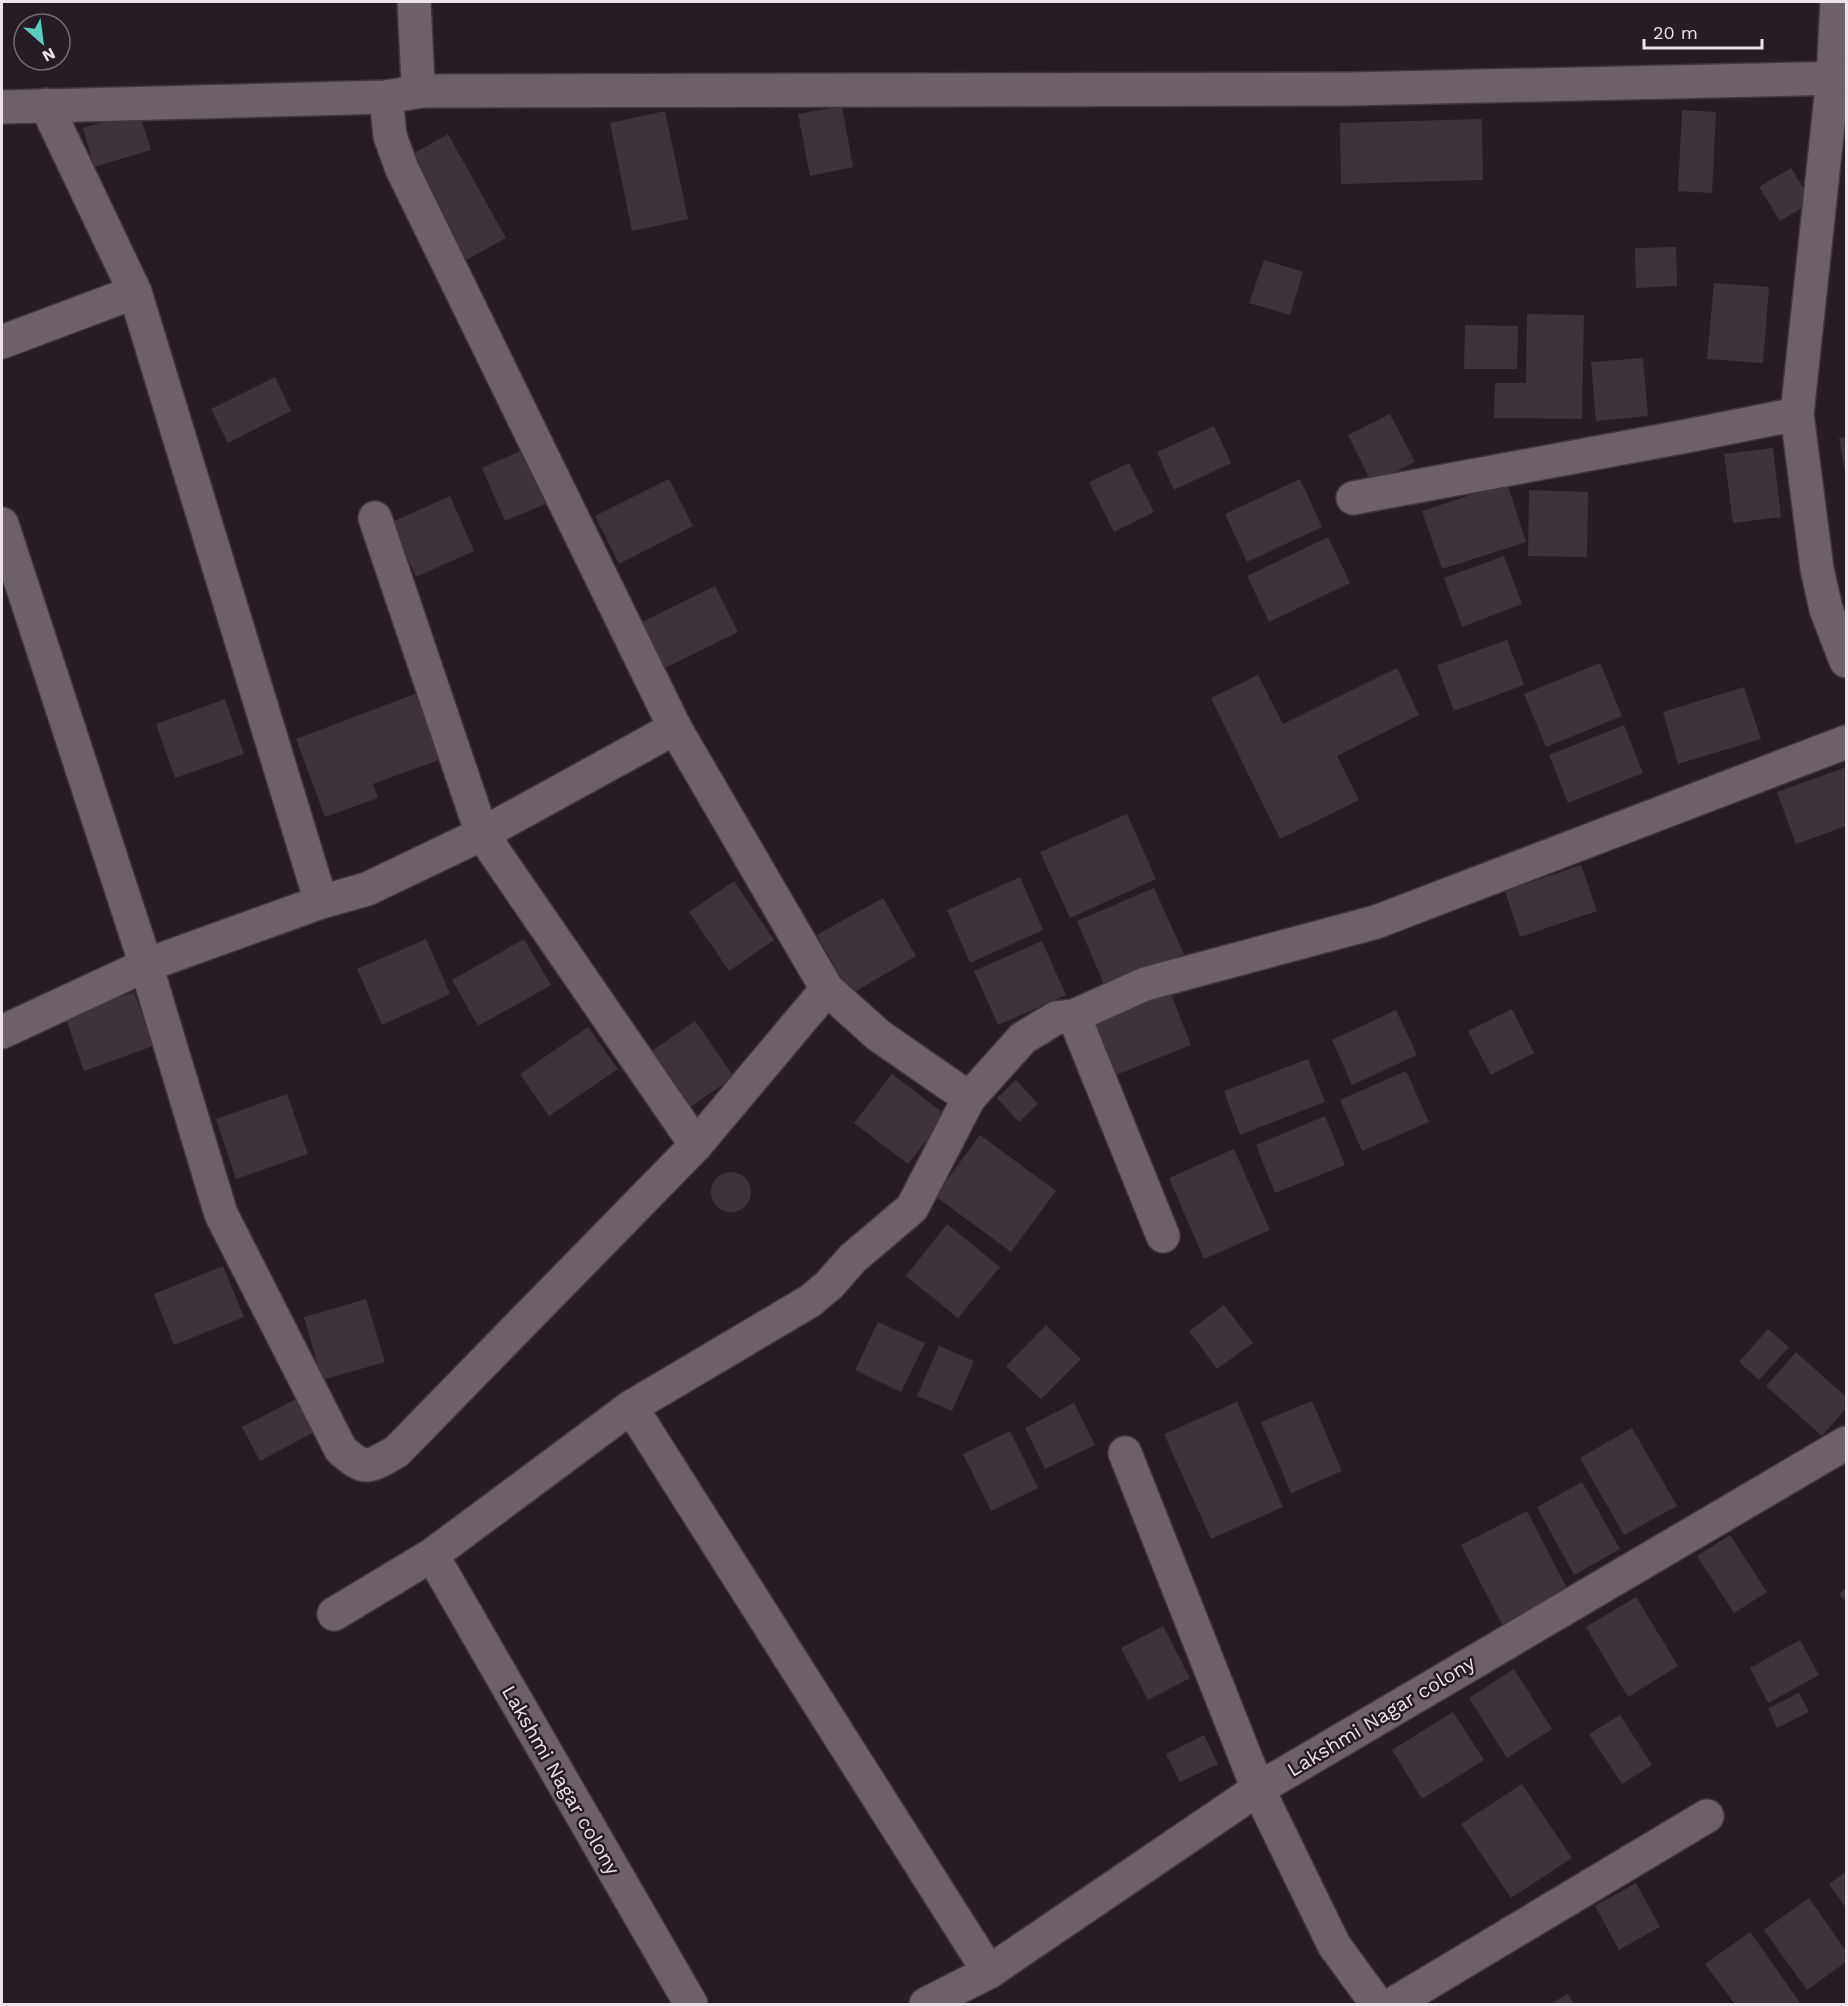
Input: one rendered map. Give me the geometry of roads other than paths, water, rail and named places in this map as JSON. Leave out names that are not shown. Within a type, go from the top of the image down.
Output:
[{"type":"street","points":[[414,2],[420,87]]},
{"type":"street","points":[[1836,8],[1837,75],[1797,414],[1817,569],[1826,609],[1846,661]]},
{"type":"street","points":[[2,107],[386,97],[420,87],[1350,89],[1837,75]]},
{"type":"street","points":[[386,97],[390,136],[402,169],[675,728],[827,990],[878,1035],[969,1098]]},
{"type":"street","points":[[46,105],[135,292],[321,902]]},
{"type":"street","points":[[2,342],[135,292]]},
{"type":"street","points":[[1353,498],[1797,414]]},
{"type":"street","points":[[375,518],[482,834],[696,1145]]},
{"type":"street","points":[[2,524],[146,965],[221,1214],[341,1450],[357,1464],[371,1466],[396,1452],[696,1145],[827,990]]},
{"type":"street","points":[[2,1032],[146,965],[321,902],[368,889],[482,834],[675,728]]},
{"type":"street","points":[[334,1614],[432,1555],[631,1407],[810,1301],[829,1285],[853,1258],[912,1208],[969,1098],[1023,1038],[1056,1018],[1074,1016],[1145,984],[1376,922],[1846,742]]},
{"type":"street","points":[[1074,1016],[1164,1236]]},
{"type":"street","points":[[631,1407],[989,1972]]},
{"type":"street","name":"Lakshmi Nagar colony","points":[[926,2004],[989,1972],[1258,1789],[1846,1443]]},
{"type":"street","points":[[1125,1453],[1258,1789],[1334,1945],[1377,2004]]},
{"type":"street","name":"Lakshmi Nagar colony","points":[[432,1555],[691,2004]]},
{"type":"street","points":[[1393,2004],[1707,1816]]}]
